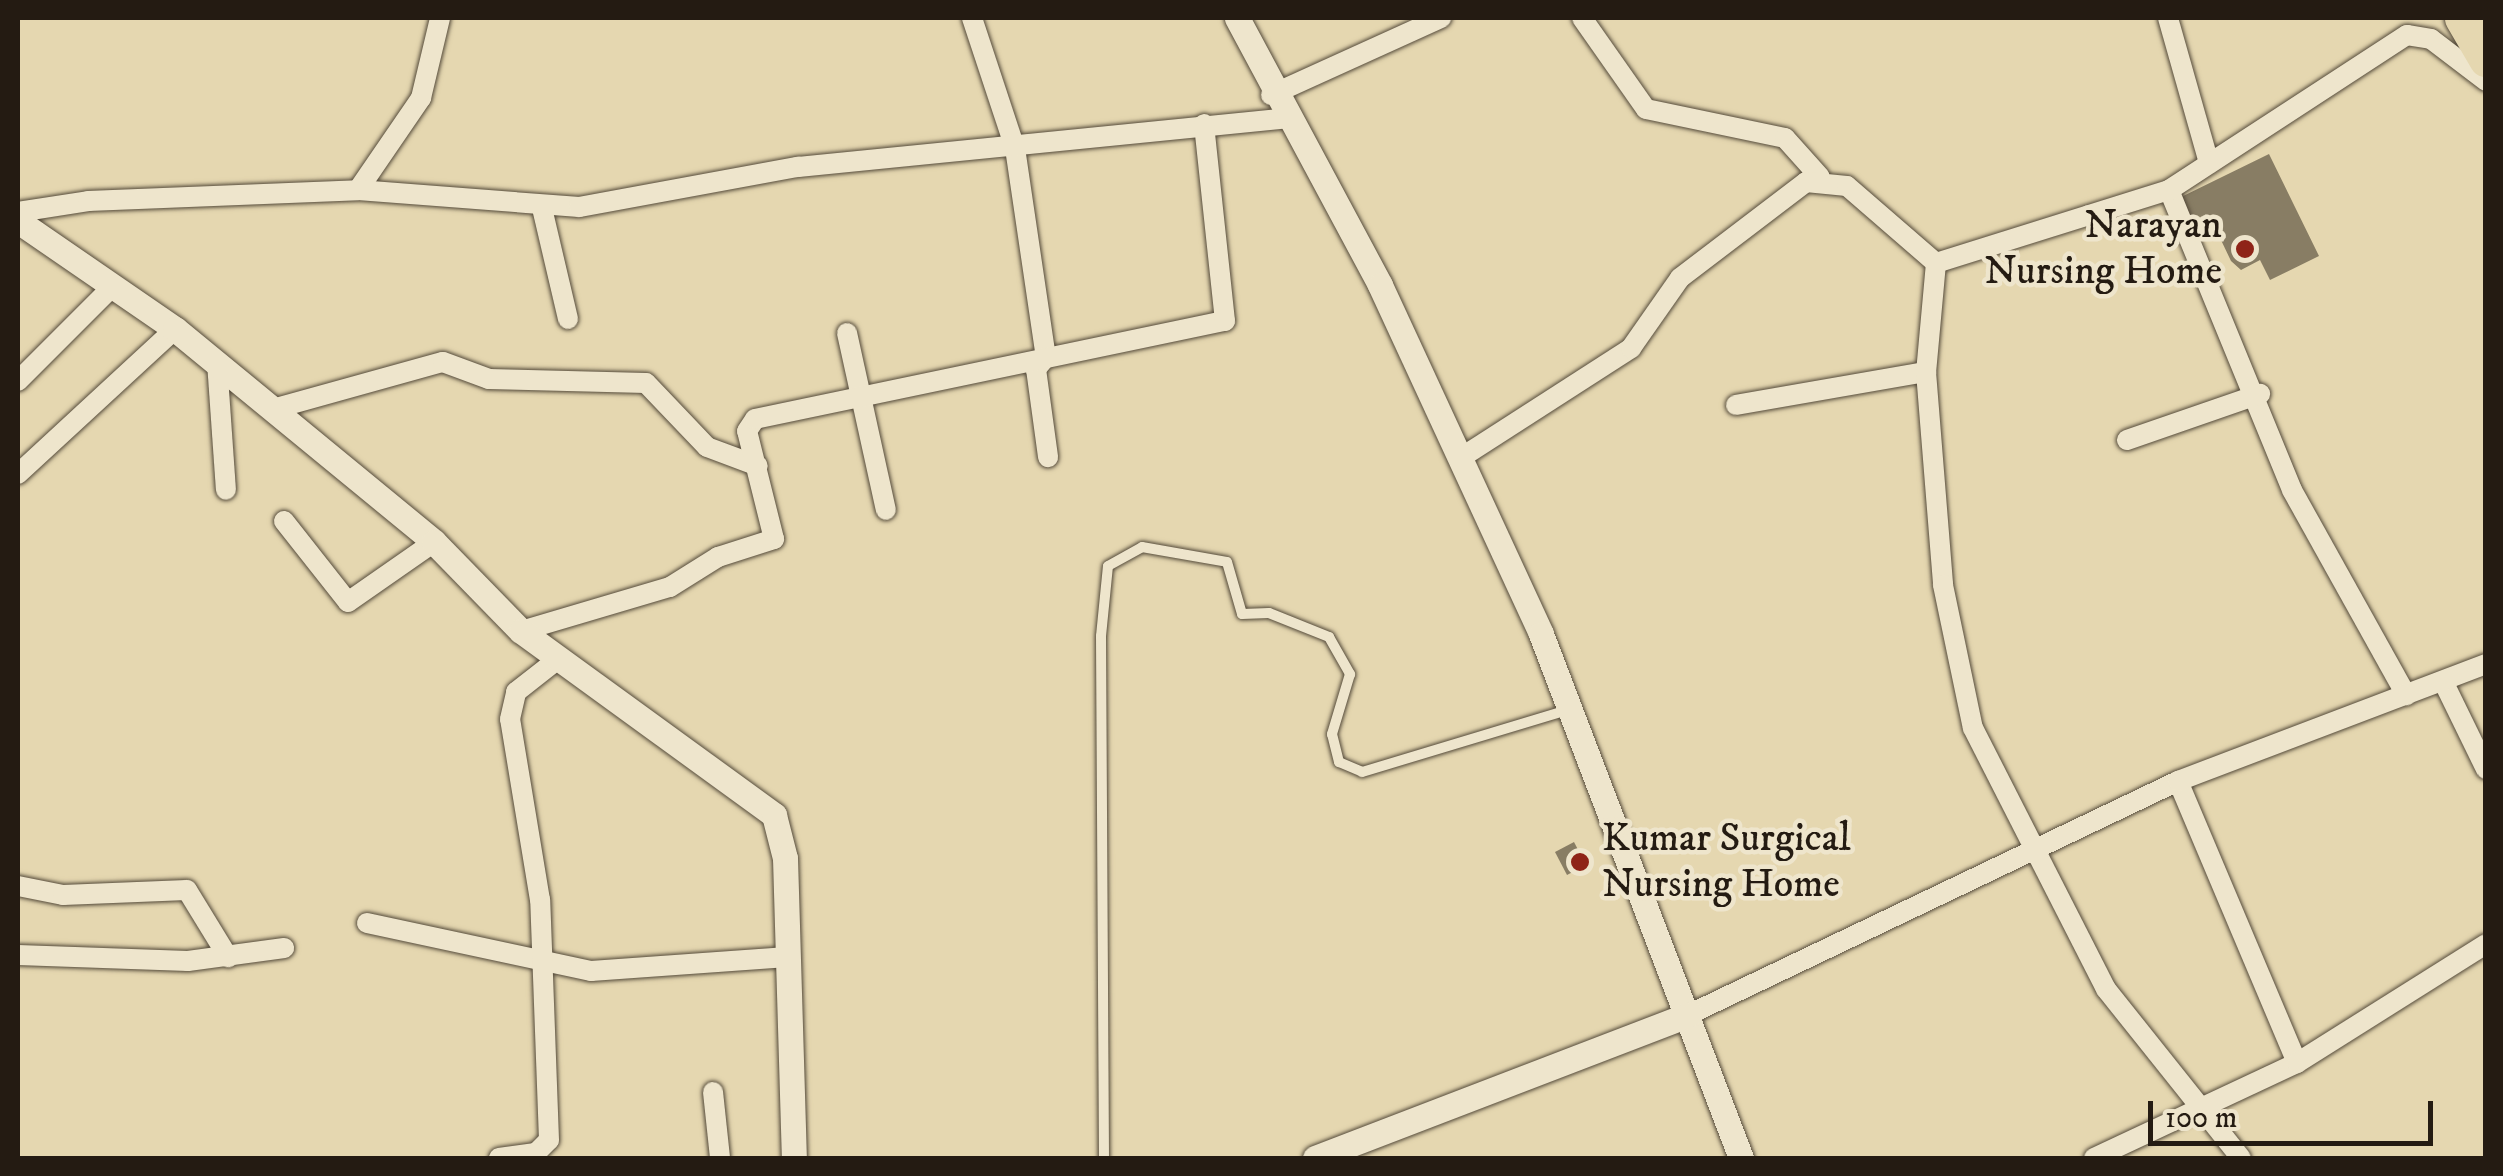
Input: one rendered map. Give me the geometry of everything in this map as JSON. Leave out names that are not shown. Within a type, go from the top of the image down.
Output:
[{"type":"highway","points":[[2462,18],[2486,59]]},
{"type":"street","points":[[358,190],[421,98],[440,18]]},
{"type":"street","points":[[972,18],[1015,148],[1046,357],[1036,369],[1048,457]]},
{"type":"street","points":[[1237,18],[1271,95],[1380,284],[1459,459],[1567,710],[1690,1014],[1741,1158]]},
{"type":"street","points":[[1271,95],[1441,18]]},
{"type":"street","points":[[1582,18],[1657,116],[1785,138],[1820,177],[1847,186],[1936,263]]},
{"type":"street","points":[[2168,18],[2209,163]]},
{"type":"street","points":[[1936,263],[2169,190],[2407,35],[2430,39],[2486,81]]},
{"type":"street","points":[[18,212],[88,201],[358,190],[542,208],[798,167],[1285,118]]},
{"type":"street","points":[[521,631],[670,588],[718,557],[774,540],[747,431],[755,419],[1225,321],[1204,124]]},
{"type":"street","points":[[1459,459],[1630,348],[1680,278],[1820,177]]},
{"type":"street","points":[[2169,190],[2260,394],[2292,490],[2406,695]]},
{"type":"street","points":[[542,208],[568,319]]},
{"type":"street","points":[[18,221],[175,328],[434,542],[521,631],[774,815],[785,858],[794,1158]]},
{"type":"street","points":[[1936,263],[1926,372],[1943,585],[1973,728],[2028,850],[2106,990],[2195,1106],[2241,1158]]},
{"type":"street","points":[[18,381],[112,286]]},
{"type":"street","points":[[18,474],[175,328]]},
{"type":"street","points":[[848,334],[886,510]]},
{"type":"street","points":[[217,362],[226,490]]},
{"type":"street","points":[[273,409],[444,362],[488,380],[631,381],[656,390],[707,447],[758,466]]},
{"type":"street","points":[[1736,405],[1926,372]]},
{"type":"street","points":[[2127,440],[2260,394]]},
{"type":"street","points":[[284,521],[348,602],[434,542]]},
{"type":"street","points":[[499,1158],[550,1154],[545,962],[510,719],[516,692],[557,660]]},
{"type":"street","points":[[1315,1158],[1690,1014],[2178,781],[2486,664]]},
{"type":"street","points":[[2443,681],[2486,770]]},
{"type":"street","points":[[2178,781],[2298,1064]]},
{"type":"street","points":[[18,886],[81,896],[186,890],[228,957]]},
{"type":"street","points":[[367,923],[545,962],[620,971],[788,957]]},
{"type":"street","points":[[2094,1158],[2195,1106],[2298,1064],[2486,944]]},
{"type":"street","points":[[18,956],[228,957],[284,948]]},
{"type":"street","points":[[713,1092],[720,1158]]},
{"type":"lane","points":[[1104,1158],[1100,636],[1108,566],[1142,548],[1227,562],[1242,614],[1269,612],[1329,636],[1350,674],[1332,734],[1338,762],[1362,772],[1567,710]]},
{"type":"building","points":[[2269,154],[2319,256],[2270,280],[2260,260],[2241,270],[2231,261],[2211,219],[2192,229],[2177,199]]},
{"type":"building","points":[[1574,842],[1586,865],[1567,875],[1555,852]]},
{"type":"place","name":"Narayan Nursing Home","points":[[2245,249]]},
{"type":"place","name":"Kumar Surgical Nursing Home","points":[[1580,862]]}]
